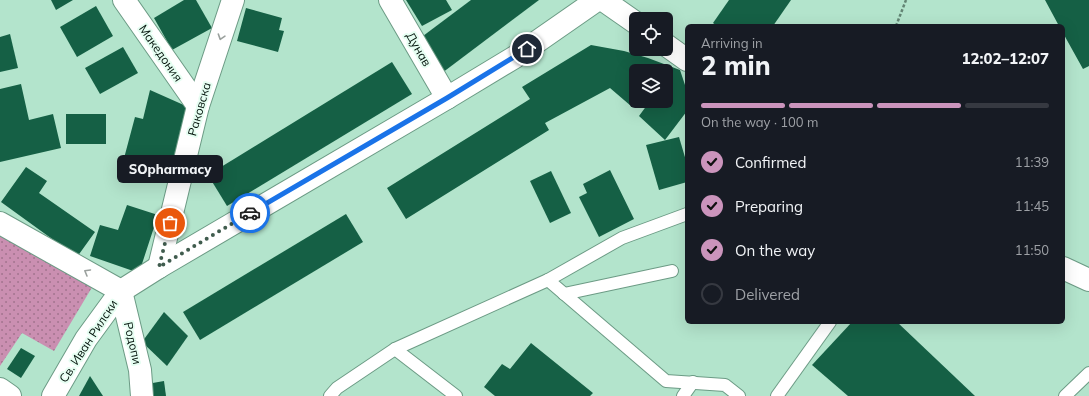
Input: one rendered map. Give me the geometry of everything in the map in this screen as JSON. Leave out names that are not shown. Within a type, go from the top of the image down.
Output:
[{"type":"street","name":"Македония","points":[[124,0],[198,106]]},
{"type":"street","name":"Раковска","points":[[159,267],[198,106],[233,0]]},
{"type":"street","name":"Дунав","points":[[390,0],[447,98]]},
{"type":"street","name":"Св. Иван Рилски","points":[[53,396],[86,339],[121,291],[159,267],[515,57],[597,0]]},
{"type":"street","points":[[602,0],[629,18]]},
{"type":"street","points":[[673,50],[685,59]]},
{"type":"street","points":[[0,223],[121,291]]},
{"type":"street","points":[[1065,269],[1089,280]]},
{"type":"street","name":"Родопи","points":[[121,291],[140,370],[142,396]]},
{"type":"street","points":[[0,389],[10,396]]},
{"type":"lane","points":[[330,396],[337,388],[395,349],[548,280],[622,238],[685,215]]},
{"type":"lane","points":[[564,294],[672,271]]},
{"type":"lane","points":[[548,280],[666,381],[725,385],[739,396]]},
{"type":"lane","points":[[777,396],[829,324]]},
{"type":"lane","points":[[395,349],[456,396]]},
{"type":"lane","points":[[1065,396],[1089,373]]},
{"type":"lane","points":[[683,396],[693,382]]},
{"type":"path","points":[[897,24],[906,0]]},
{"type":"shaded area","points":[[0,233],[94,284],[54,351],[22,333],[0,366]]},
{"type":"building","points":[[51,0],[73,0],[56,10]]},
{"type":"building","points":[[184,0],[196,0],[212,28],[172,50],[154,18]]},
{"type":"building","points":[[406,0],[446,0],[452,10],[422,26]]},
{"type":"building","points":[[471,0],[539,0],[438,76],[415,42]]},
{"type":"building","points":[[729,0],[791,0],[774,24],[713,23]]},
{"type":"building","points":[[1045,0],[1089,0],[1089,66],[1083,69],[1065,37],[1065,24],[1058,24]]},
{"type":"building","points":[[96,6],[113,36],[77,57],[60,27]]},
{"type":"building","points":[[246,8],[282,18],[279,30],[284,31],[278,52],[237,41]]},
{"type":"building","points":[[10,34],[18,68],[0,72],[0,37]]},
{"type":"building","points":[[591,45],[624,51],[629,52],[629,56],[641,56],[664,64],[629,64],[629,104],[610,88],[545,123],[549,130],[406,219],[387,188],[530,99],[522,87]]},
{"type":"building","points":[[123,47],[138,73],[100,94],[85,68]]},
{"type":"building","points":[[392,62],[412,94],[227,206],[208,175]]},
{"type":"building","points":[[673,67],[680,70],[685,85],[685,114],[665,140],[639,116],[645,108],[673,108]]},
{"type":"building","points":[[21,84],[29,120],[53,114],[61,148],[0,162],[0,89]]},
{"type":"building","points":[[150,90],[186,106],[174,176],[123,162],[135,117],[143,119]]},
{"type":"building","points":[[66,114],[106,114],[106,144],[66,144]]},
{"type":"building","points":[[679,137],[685,157],[685,183],[659,190],[646,145]]},
{"type":"building","points":[[26,167],[47,181],[39,193],[95,232],[77,257],[1,202]]},
{"type":"building","points":[[610,170],[634,219],[599,237],[579,197],[587,193],[583,184]]},
{"type":"building","points":[[551,171],[571,213],[550,223],[530,181]]},
{"type":"building","points":[[127,205],[158,215],[139,273],[90,256],[100,225],[118,230]]},
{"type":"building","points":[[346,214],[363,242],[200,340],[183,312]]},
{"type":"building","points":[[164,312],[188,336],[167,366],[142,342]]},
{"type":"building","points":[[850,324],[899,324],[975,396],[848,396],[812,365]]},
{"type":"building","points":[[531,343],[593,393],[590,396],[495,396],[484,387],[502,364],[510,369]]},
{"type":"building","points":[[21,348],[35,356],[21,378],[7,369]]},
{"type":"building","points":[[90,376],[103,396],[79,396]]},
{"type":"building","points":[[164,381],[166,396],[149,396],[147,384]]},
{"type":"way so far","points":[[170,223],[159,267],[250,213]]},
{"type":"place","name":"SOpharmacy","points":[[170,223]]},
{"type":"route","points":[[250,213],[447,98],[527,49]]}]
